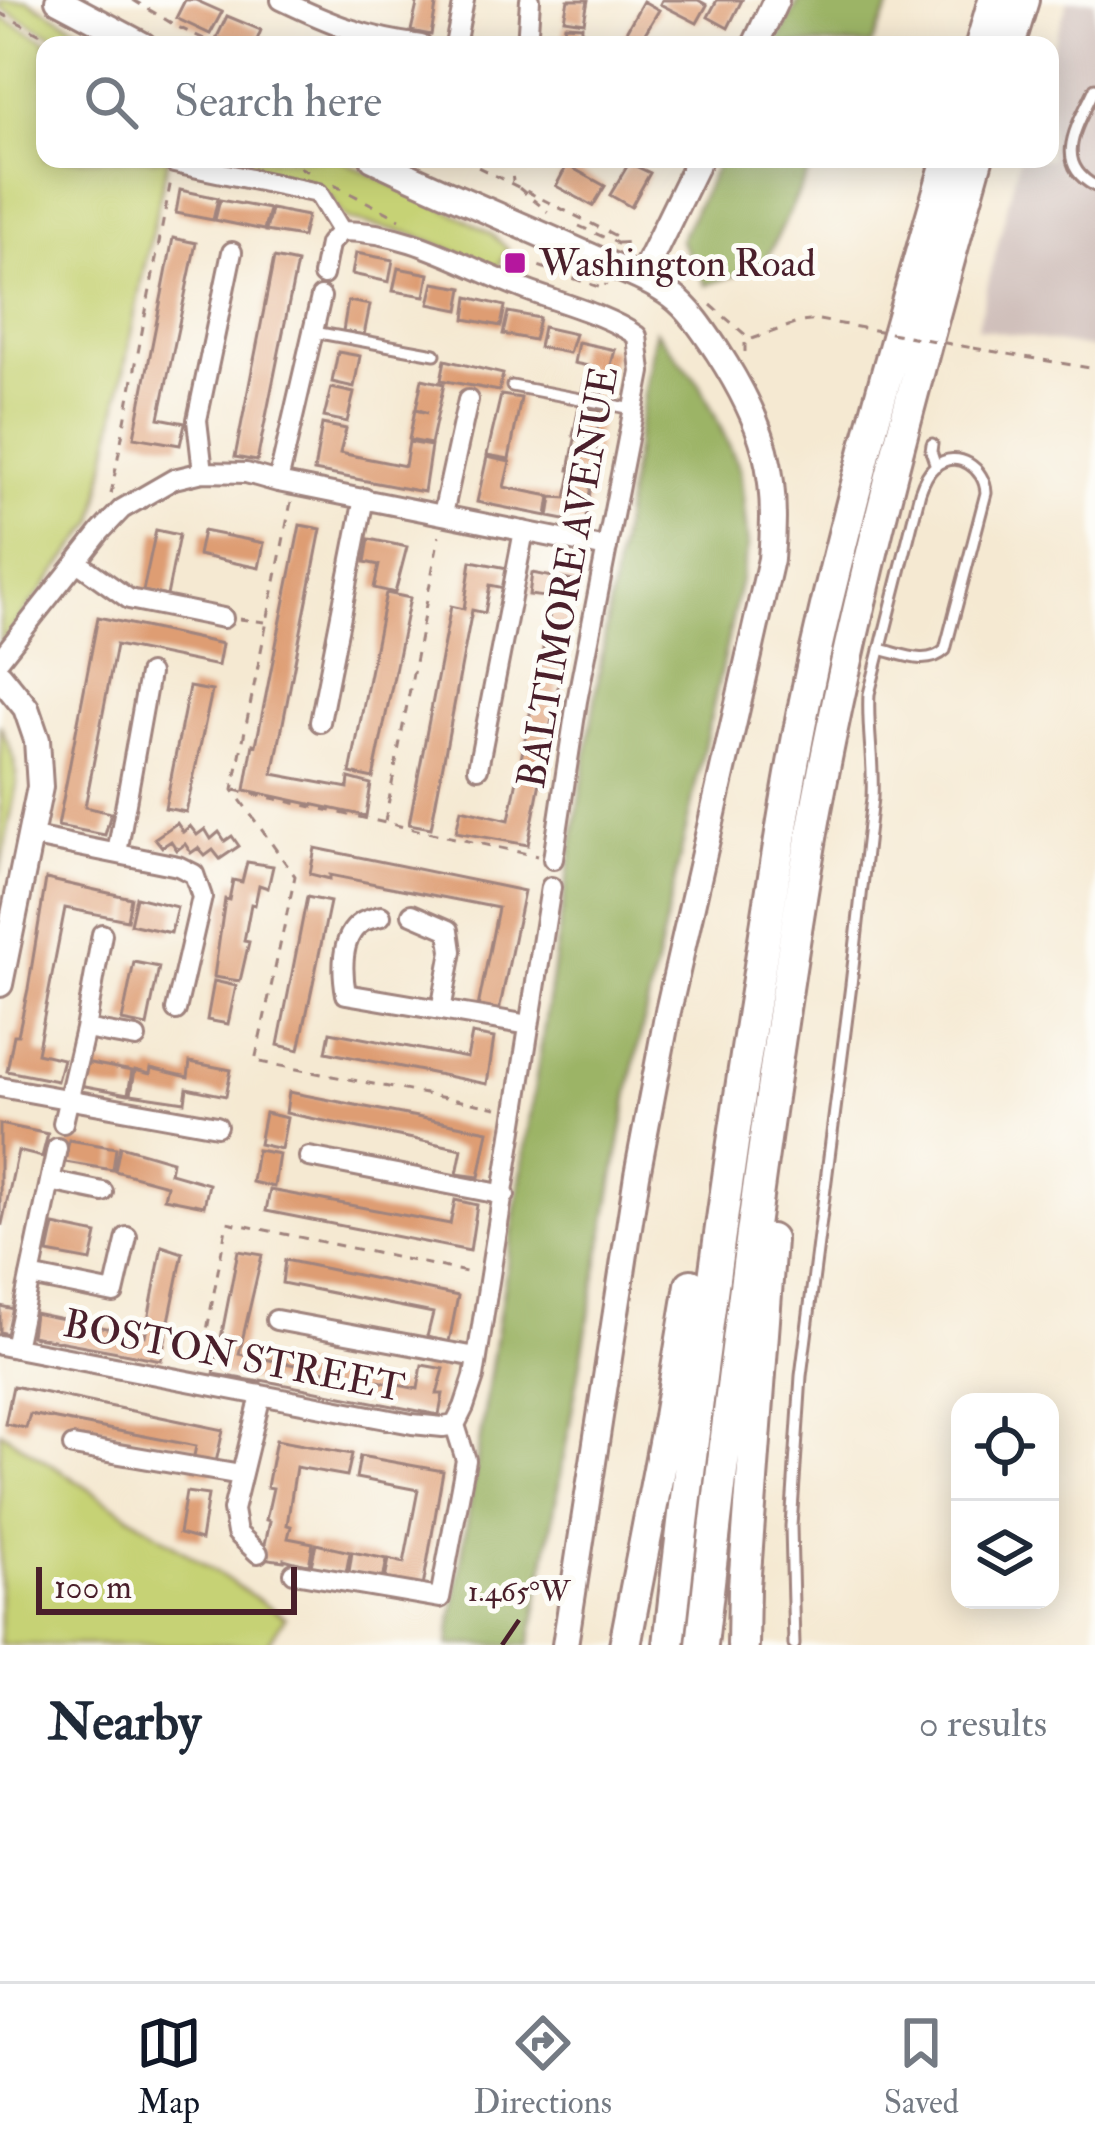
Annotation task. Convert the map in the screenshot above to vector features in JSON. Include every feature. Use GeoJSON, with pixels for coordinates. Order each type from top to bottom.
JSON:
{"type":"FeatureCollection","features":[{"type":"Feature","properties":{"kind":"highway"},"geometry":{"type":"LineString","coordinates":[[984,36],[994,0]]}},
{"type":"Feature","properties":{"kind":"highway"},"geometry":{"type":"LineString","coordinates":[[1013,36],[1023,0]]}},
{"type":"Feature","properties":{"kind":"highway"},"geometry":{"type":"LineString","coordinates":[[669,1645],[708,1311],[795,755],[820,632],[945,168]]}},
{"type":"Feature","properties":{"kind":"highway"},"geometry":{"type":"LineString","coordinates":[[702,1645],[754,1215],[801,894],[863,592],[974,168]]}},
{"type":"Feature","properties":{"kind":"highway"},"geometry":{"type":"LineString","coordinates":[[743,1645],[771,1220],[801,894]]}},
{"type":"Feature","properties":{"kind":"highway"},"geometry":{"type":"LineString","coordinates":[[625,1645],[718,1143],[753,1009]]}},
{"type":"Feature","properties":{"kind":"street"},"geometry":{"type":"LineString","coordinates":[[58,0],[125,36]]}},
{"type":"Feature","properties":{"kind":"street"},"geometry":{"type":"LineString","coordinates":[[281,0],[367,36]]}},
{"type":"Feature","properties":{"kind":"street"},"geometry":{"type":"LineString","coordinates":[[457,36],[464,0]]}},
{"type":"Feature","properties":{"kind":"street"},"geometry":{"type":"LineString","coordinates":[[528,36],[530,0]]}},
{"type":"Feature","properties":{"kind":"street"},"geometry":{"type":"LineString","coordinates":[[758,36],[776,0]]}},
{"type":"Feature","properties":{"kind":"street"},"geometry":{"type":"LineString","coordinates":[[197,168],[318,194],[341,231],[329,244],[323,275]]}},
{"type":"Feature","properties":{"kind":"street"},"geometry":{"type":"LineString","coordinates":[[392,168],[528,227],[614,254],[641,278],[676,298],[734,376],[759,426],[769,463],[775,514],[771,559],[668,1010],[637,1175],[566,1645]]}},
{"type":"Feature","properties":{"kind":"street"},"geometry":{"type":"LineString","coordinates":[[641,278],[695,168]]}},
{"type":"Feature","properties":{"kind":"street","name":"BALTIMORE AVENUE"},"geometry":{"type":"LineString","coordinates":[[341,231],[398,236],[619,323],[637,336],[641,372],[577,701],[553,859]]}},
{"type":"Feature","properties":{"kind":"street"},"geometry":{"type":"LineString","coordinates":[[203,472],[196,420],[232,252]]}},
{"type":"Feature","properties":{"kind":"street"},"geometry":{"type":"LineString","coordinates":[[286,483],[321,297]]}},
{"type":"Feature","properties":{"kind":"street"},"geometry":{"type":"LineString","coordinates":[[443,514],[468,400]]}},
{"type":"Feature","properties":{"kind":"street"},"geometry":{"type":"LineString","coordinates":[[0,659],[122,508],[174,479],[203,472],[246,473],[607,548]]}},
{"type":"Feature","properties":{"kind":"street"},"geometry":{"type":"LineString","coordinates":[[320,722],[364,499]]}},
{"type":"Feature","properties":{"kind":"street"},"geometry":{"type":"LineString","coordinates":[[478,768],[524,531]]}},
{"type":"Feature","properties":{"kind":"street"},"geometry":{"type":"LineString","coordinates":[[77,562],[129,599],[223,618]]}},
{"type":"Feature","properties":{"kind":"street"},"geometry":{"type":"LineString","coordinates":[[117,854],[149,674]]}},
{"type":"Feature","properties":{"kind":"street"},"geometry":{"type":"LineString","coordinates":[[0,676],[26,708],[37,740],[40,787],[0,984]]}},
{"type":"Feature","properties":{"kind":"street"},"geometry":{"type":"LineString","coordinates":[[29,836],[178,866],[194,874],[202,897],[176,1010]]}},
{"type":"Feature","properties":{"kind":"street"},"geometry":{"type":"LineString","coordinates":[[294,1573],[440,1598],[466,1460],[455,1424],[469,1392],[505,1195],[551,886]]}},
{"type":"Feature","properties":{"kind":"street"},"geometry":{"type":"LineString","coordinates":[[412,914],[449,930],[452,951],[441,1010]]}},
{"type":"Feature","properties":{"kind":"street"},"geometry":{"type":"LineString","coordinates":[[381,916],[358,924],[347,940],[342,974],[346,994],[529,1025]]}},
{"type":"Feature","properties":{"kind":"street"},"geometry":{"type":"LineString","coordinates":[[63,1124],[102,934]]}},
{"type":"Feature","properties":{"kind":"street"},"geometry":{"type":"LineString","coordinates":[[85,1029],[136,1038]]}},
{"type":"Feature","properties":{"kind":"street"},"geometry":{"type":"LineString","coordinates":[[0,1087],[217,1126]]}},
{"type":"Feature","properties":{"kind":"street"},"geometry":{"type":"LineString","coordinates":[[7,1347],[30,1276],[57,1148]]}},
{"type":"Feature","properties":{"kind":"street"},"geometry":{"type":"LineString","coordinates":[[309,1157],[505,1195]]}},
{"type":"Feature","properties":{"kind":"street"},"geometry":{"type":"LineString","coordinates":[[50,1181],[103,1192]]}},
{"type":"Feature","properties":{"kind":"street"},"geometry":{"type":"LineString","coordinates":[[30,1276],[114,1293],[127,1237]]}},
{"type":"Feature","properties":{"kind":"street"},"geometry":{"type":"LineString","coordinates":[[276,1320],[476,1357]]}},
{"type":"Feature","properties":{"kind":"street","name":"BOSTON STREET"},"geometry":{"type":"LineString","coordinates":[[7,1347],[412,1424],[455,1424]]}},
{"type":"Feature","properties":{"kind":"street"},"geometry":{"type":"LineString","coordinates":[[258,1553],[237,1533],[233,1510],[261,1395]]}},
{"type":"Feature","properties":{"kind":"street"},"geometry":{"type":"LineString","coordinates":[[73,1446],[242,1475]]}},
{"type":"Feature","properties":{"kind":"lane"},"geometry":{"type":"LineString","coordinates":[[1095,88],[1070,154],[1075,170],[1095,186]]}},
{"type":"Feature","properties":{"kind":"lane"},"geometry":{"type":"LineString","coordinates":[[314,332],[435,354]]}},
{"type":"Feature","properties":{"kind":"lane"},"geometry":{"type":"LineString","coordinates":[[512,386],[634,410]]}},
{"type":"Feature","properties":{"kind":"lane"},"geometry":{"type":"LineString","coordinates":[[932,444],[936,466]]}},
{"type":"Feature","properties":{"kind":"lane"},"geometry":{"type":"LineString","coordinates":[[794,1645],[791,1526],[801,1376],[869,821],[874,768],[869,694],[880,649],[920,492],[924,481],[944,462],[966,463],[986,482],[986,493],[945,650],[924,660],[880,649]]}},
{"type":"Feature","properties":{"kind":"path"},"geometry":{"type":"LineString","coordinates":[[134,0],[198,36]]}},
{"type":"Feature","properties":{"kind":"path"},"geometry":{"type":"LineString","coordinates":[[0,13],[45,36]]}},
{"type":"Feature","properties":{"kind":"path"},"geometry":{"type":"LineString","coordinates":[[105,526],[173,168]]}},
{"type":"Feature","properties":{"kind":"path"},"geometry":{"type":"LineString","coordinates":[[301,168],[401,220]]}},
{"type":"Feature","properties":{"kind":"path"},"geometry":{"type":"LineString","coordinates":[[481,168],[616,236],[604,289],[530,263],[522,276]]}},
{"type":"Feature","properties":{"kind":"path"},"geometry":{"type":"LineString","coordinates":[[512,168],[513,183],[550,214]]}},
{"type":"Feature","properties":{"kind":"path"},"geometry":{"type":"LineString","coordinates":[[750,339],[819,320],[1095,369]]}},
{"type":"Feature","properties":{"kind":"path"},"geometry":{"type":"LineString","coordinates":[[286,483],[267,622],[233,790],[295,876],[255,1061],[516,1112]]}},
{"type":"Feature","properties":{"kind":"path"},"geometry":{"type":"LineString","coordinates":[[384,823],[443,514]]}},
{"type":"Feature","properties":{"kind":"path"},"geometry":{"type":"LineString","coordinates":[[223,618],[267,622]]}},
{"type":"Feature","properties":{"kind":"path"},"geometry":{"type":"LineString","coordinates":[[233,790],[553,859]]}},
{"type":"Feature","properties":{"kind":"path"},"geometry":{"type":"LineString","coordinates":[[197,1383],[226,1222],[490,1277]]}},
{"type":"Feature","properties":{"kind":"shaded area"},"geometry":{"type":"Polygon","coordinates":[[[1068,0],[1095,0],[1095,349],[977,328],[1017,168],[1059,168],[1056,36],[1068,0]]]}},
{"type":"Feature","properties":{"kind":"green space"},"geometry":{"type":"Polygon","coordinates":[[[0,0],[27,0],[93,36],[54,36],[0,8],[0,0]]]}},
{"type":"Feature","properties":{"kind":"green space"},"geometry":{"type":"Polygon","coordinates":[[[799,0],[893,0],[875,36],[781,36],[799,0]]]}},
{"type":"Feature","properties":{"kind":"green space"},"geometry":{"type":"Polygon","coordinates":[[[0,17],[37,36],[36,168],[166,168],[95,522],[0,644],[0,17]]]}},
{"type":"Feature","properties":{"kind":"green space"},"geometry":{"type":"Polygon","coordinates":[[[357,168],[464,218],[508,249],[497,269],[413,234],[349,220],[330,196],[248,169],[357,168]]]}},
{"type":"Feature","properties":{"kind":"green space"},"geometry":{"type":"Polygon","coordinates":[[[716,168],[811,168],[763,266],[706,285],[680,240],[716,168]]]}},
{"type":"Feature","properties":{"kind":"green space"},"geometry":{"type":"Polygon","coordinates":[[[655,330],[700,384],[740,469],[748,547],[633,1070],[530,1645],[448,1645],[616,564],[655,330]]]}},
{"type":"Feature","properties":{"kind":"green space"},"geometry":{"type":"Polygon","coordinates":[[[0,724],[15,761],[17,783],[0,873],[0,724]]]}},
{"type":"Feature","properties":{"kind":"green space"},"geometry":{"type":"Polygon","coordinates":[[[0,1431],[285,1617],[267,1645],[0,1645],[0,1431]]]}},
{"type":"Feature","properties":{"kind":"building"},"geometry":{"type":"Polygon","coordinates":[[[185,0],[222,12],[210,34],[176,18],[185,0]]]}},
{"type":"Feature","properties":{"kind":"building"},"geometry":{"type":"Polygon","coordinates":[[[418,0],[437,0],[431,35],[411,31],[418,0]]]}},
{"type":"Feature","properties":{"kind":"building"},"geometry":{"type":"Polygon","coordinates":[[[568,0],[588,0],[584,22],[564,19],[568,0]]]}},
{"type":"Feature","properties":{"kind":"building"},"geometry":{"type":"Polygon","coordinates":[[[662,0],[698,0],[707,5],[697,23],[660,4],[662,0]]]}},
{"type":"Feature","properties":{"kind":"building"},"geometry":{"type":"Polygon","coordinates":[[[717,0],[742,0],[728,28],[708,17],[717,0]]]}},
{"type":"Feature","properties":{"kind":"building"},"geometry":{"type":"Polygon","coordinates":[[[643,1],[659,10],[643,36],[624,36],[643,1]]]}},
{"type":"Feature","properties":{"kind":"building"},"geometry":{"type":"Polygon","coordinates":[[[227,16],[261,30],[259,36],[217,36],[227,16]]]}},
{"type":"Feature","properties":{"kind":"building"},"geometry":{"type":"Polygon","coordinates":[[[565,25],[582,26],[581,36],[563,36],[565,25]]]}},
{"type":"Feature","properties":{"kind":"building"},"geometry":{"type":"Polygon","coordinates":[[[565,168],[572,168],[605,186],[593,206],[556,186],[565,168]]]}},
{"type":"Feature","properties":{"kind":"building"},"geometry":{"type":"Polygon","coordinates":[[[626,168],[650,173],[631,207],[610,195],[626,168]]]}},
{"type":"Feature","properties":{"kind":"building"},"geometry":{"type":"Polygon","coordinates":[[[180,190],[218,198],[213,220],[176,213],[180,190]]]}},
{"type":"Feature","properties":{"kind":"building"},"geometry":{"type":"Polygon","coordinates":[[[220,200],[269,209],[264,230],[215,220],[220,200]]]}},
{"type":"Feature","properties":{"kind":"building"},"geometry":{"type":"Polygon","coordinates":[[[271,209],[307,216],[302,237],[266,231],[271,209]]]}},
{"type":"Feature","properties":{"kind":"building"},"geometry":{"type":"Polygon","coordinates":[[[173,238],[196,243],[159,418],[185,423],[180,445],[134,437],[173,238]]]}},
{"type":"Feature","properties":{"kind":"building"},"geometry":{"type":"Polygon","coordinates":[[[356,253],[393,260],[389,282],[352,274],[356,253]]]}},
{"type":"Feature","properties":{"kind":"building"},"geometry":{"type":"Polygon","coordinates":[[[274,258],[297,263],[257,461],[235,457],[274,258]]]}},
{"type":"Feature","properties":{"kind":"building"},"geometry":{"type":"Polygon","coordinates":[[[398,268],[429,274],[425,296],[393,291],[398,268]]]}},
{"type":"Feature","properties":{"kind":"building"},"geometry":{"type":"Polygon","coordinates":[[[434,283],[463,288],[459,310],[429,304],[434,283]]]}},
{"type":"Feature","properties":{"kind":"building"},"geometry":{"type":"Polygon","coordinates":[[[468,297],[505,306],[501,326],[465,319],[468,297]]]}},
{"type":"Feature","properties":{"kind":"building"},"geometry":{"type":"Polygon","coordinates":[[[348,301],[370,305],[364,335],[343,331],[348,301]]]}},
{"type":"Feature","properties":{"kind":"building"},"geometry":{"type":"Polygon","coordinates":[[[508,312],[539,318],[534,340],[503,334],[508,312]]]}},
{"type":"Feature","properties":{"kind":"building"},"geometry":{"type":"Polygon","coordinates":[[[543,327],[575,334],[569,353],[539,347],[543,327]]]}},
{"type":"Feature","properties":{"kind":"building"},"geometry":{"type":"Polygon","coordinates":[[[578,342],[615,350],[603,395],[582,391],[588,366],[574,363],[578,342]]]}},
{"type":"Feature","properties":{"kind":"building"},"geometry":{"type":"Polygon","coordinates":[[[338,352],[360,356],[354,387],[332,382],[338,352]]]}},
{"type":"Feature","properties":{"kind":"building"},"geometry":{"type":"Polygon","coordinates":[[[445,360],[503,374],[499,391],[441,380],[445,360]]]}},
{"type":"Feature","properties":{"kind":"building"},"geometry":{"type":"Polygon","coordinates":[[[422,379],[444,384],[431,444],[409,440],[415,410],[428,413],[416,409],[422,379]]]}},
{"type":"Feature","properties":{"kind":"building"},"geometry":{"type":"Polygon","coordinates":[[[331,388],[354,393],[347,422],[324,417],[331,388]]]}},
{"type":"Feature","properties":{"kind":"building"},"geometry":{"type":"Polygon","coordinates":[[[501,395],[521,398],[509,459],[487,455],[501,395]]]}},
{"type":"Feature","properties":{"kind":"building"},"geometry":{"type":"Polygon","coordinates":[[[579,407],[601,411],[595,442],[573,436],[579,407]]]}},
{"type":"Feature","properties":{"kind":"building"},"geometry":{"type":"Polygon","coordinates":[[[322,424],[346,429],[340,453],[405,466],[409,442],[431,446],[424,492],[314,471],[322,424]]]}},
{"type":"Feature","properties":{"kind":"building"},"geometry":{"type":"Polygon","coordinates":[[[575,439],[598,445],[590,474],[569,470],[575,439]]]}},
{"type":"Feature","properties":{"kind":"building"},"geometry":{"type":"Polygon","coordinates":[[[487,457],[510,462],[504,487],[550,496],[547,516],[477,502],[487,457]]]}},
{"type":"Feature","properties":{"kind":"building"},"geometry":{"type":"Polygon","coordinates":[[[571,473],[592,478],[585,524],[549,517],[552,497],[566,498],[571,473]]]}},
{"type":"Feature","properties":{"kind":"building"},"geometry":{"type":"Polygon","coordinates":[[[300,525],[321,529],[273,774],[348,788],[349,778],[371,784],[366,816],[245,790],[300,525]]]}},
{"type":"Feature","properties":{"kind":"building"},"geometry":{"type":"Polygon","coordinates":[[[156,530],[179,535],[167,596],[143,591],[156,530]]]}},
{"type":"Feature","properties":{"kind":"building"},"geometry":{"type":"Polygon","coordinates":[[[203,531],[264,543],[259,568],[198,555],[203,531]]]}},
{"type":"Feature","properties":{"kind":"building"},"geometry":{"type":"Polygon","coordinates":[[[369,539],[407,547],[395,593],[374,588],[379,565],[365,562],[369,539]]]}},
{"type":"Feature","properties":{"kind":"building"},"geometry":{"type":"Polygon","coordinates":[[[471,561],[507,568],[504,588],[490,585],[485,613],[472,610],[431,828],[409,824],[451,606],[464,609],[471,561]]]}},
{"type":"Feature","properties":{"kind":"building"},"geometry":{"type":"Polygon","coordinates":[[[532,573],[578,582],[528,845],[456,832],[461,809],[509,820],[553,598],[529,595],[532,573]]]}},
{"type":"Feature","properties":{"kind":"building"},"geometry":{"type":"Polygon","coordinates":[[[386,593],[410,598],[373,778],[350,773],[386,593]]]}},
{"type":"Feature","properties":{"kind":"building"},"geometry":{"type":"Polygon","coordinates":[[[98,617],[222,644],[218,666],[116,645],[85,807],[111,813],[105,835],[58,826],[98,617]]]}},
{"type":"Feature","properties":{"kind":"building"},"geometry":{"type":"Polygon","coordinates":[[[189,687],[212,691],[186,812],[165,808],[189,687]]]}},
{"type":"Feature","properties":{"kind":"building"},"geometry":{"type":"Polygon","coordinates":[[[177,823],[183,832],[190,826],[197,835],[205,829],[211,839],[219,832],[225,841],[232,836],[239,846],[220,859],[213,850],[205,856],[198,848],[191,853],[185,844],[177,850],[171,841],[162,847],[155,838],[177,823]]]}},
{"type":"Feature","properties":{"kind":"building"},"geometry":{"type":"Polygon","coordinates":[[[315,848],[524,891],[498,1016],[477,1012],[498,908],[310,874],[315,848]]]}},
{"type":"Feature","properties":{"kind":"building"},"geometry":{"type":"Polygon","coordinates":[[[247,862],[273,866],[268,888],[259,885],[255,905],[251,904],[240,981],[214,977],[225,899],[229,900],[233,880],[242,882],[247,862]]]}},
{"type":"Feature","properties":{"kind":"building"},"geometry":{"type":"Polygon","coordinates":[[[46,879],[131,898],[127,920],[65,908],[37,1053],[63,1059],[57,1081],[7,1071],[28,989],[46,879]]]}},
{"type":"Feature","properties":{"kind":"building"},"geometry":{"type":"Polygon","coordinates":[[[136,897],[177,907],[171,933],[130,924],[136,897]]]}},
{"type":"Feature","properties":{"kind":"building"},"geometry":{"type":"Polygon","coordinates":[[[307,897],[330,902],[299,1050],[278,1045],[307,897]]]}},
{"type":"Feature","properties":{"kind":"building"},"geometry":{"type":"Polygon","coordinates":[[[134,962],[159,967],[147,1026],[122,1021],[134,962]]]}},
{"type":"Feature","properties":{"kind":"building"},"geometry":{"type":"Polygon","coordinates":[[[214,981],[236,986],[228,1024],[207,1020],[214,981]]]}},
{"type":"Feature","properties":{"kind":"building"},"geometry":{"type":"Polygon","coordinates":[[[330,1032],[467,1058],[472,1034],[494,1038],[487,1084],[326,1052],[330,1032]]]}},
{"type":"Feature","properties":{"kind":"building"},"geometry":{"type":"Polygon","coordinates":[[[85,1062],[132,1071],[128,1094],[80,1085],[85,1062]]]}},
{"type":"Feature","properties":{"kind":"building"},"geometry":{"type":"Polygon","coordinates":[[[190,1062],[231,1070],[226,1096],[187,1088],[185,1102],[131,1094],[135,1070],[150,1074],[151,1068],[188,1077],[190,1062]]]}},
{"type":"Feature","properties":{"kind":"building"},"geometry":{"type":"Polygon","coordinates":[[[289,1092],[488,1131],[479,1177],[457,1174],[462,1149],[286,1113],[289,1092]]]}},
{"type":"Feature","properties":{"kind":"building"},"geometry":{"type":"Polygon","coordinates":[[[265,1113],[287,1118],[281,1149],[259,1144],[265,1113]]]}},
{"type":"Feature","properties":{"kind":"building"},"geometry":{"type":"Polygon","coordinates":[[[0,1124],[48,1134],[42,1157],[18,1151],[2,1224],[0,1223],[0,1124]]]}},
{"type":"Feature","properties":{"kind":"building"},"geometry":{"type":"Polygon","coordinates":[[[69,1140],[116,1148],[113,1170],[65,1162],[69,1140]]]}},
{"type":"Feature","properties":{"kind":"building"},"geometry":{"type":"Polygon","coordinates":[[[120,1146],[172,1161],[170,1173],[209,1184],[204,1206],[164,1198],[167,1185],[115,1171],[120,1146]]]}},
{"type":"Feature","properties":{"kind":"building"},"geometry":{"type":"Polygon","coordinates":[[[257,1150],[279,1154],[274,1187],[252,1182],[257,1150]]]}},
{"type":"Feature","properties":{"kind":"building"},"geometry":{"type":"Polygon","coordinates":[[[270,1190],[450,1224],[455,1200],[477,1205],[470,1251],[266,1211],[270,1190]]]}},
{"type":"Feature","properties":{"kind":"building"},"geometry":{"type":"Polygon","coordinates":[[[54,1225],[97,1234],[91,1261],[48,1253],[54,1225]]]}},
{"type":"Feature","properties":{"kind":"building"},"geometry":{"type":"Polygon","coordinates":[[[162,1246],[183,1253],[161,1360],[31,1336],[34,1313],[145,1336],[162,1246]]]}},
{"type":"Feature","properties":{"kind":"building"},"geometry":{"type":"Polygon","coordinates":[[[238,1251],[262,1255],[239,1354],[418,1389],[422,1365],[444,1369],[437,1394],[443,1394],[439,1415],[214,1374],[238,1251]]]}},
{"type":"Feature","properties":{"kind":"building"},"geometry":{"type":"Polygon","coordinates":[[[285,1260],[458,1296],[449,1342],[427,1337],[433,1313],[282,1283],[285,1260]]]}},
{"type":"Feature","properties":{"kind":"building"},"geometry":{"type":"Polygon","coordinates":[[[0,1306],[14,1309],[8,1334],[0,1332],[0,1306]]]}},
{"type":"Feature","properties":{"kind":"building"},"geometry":{"type":"Polygon","coordinates":[[[13,1386],[223,1430],[213,1476],[191,1471],[196,1446],[30,1414],[26,1428],[5,1424],[13,1386]]]}},
{"type":"Feature","properties":{"kind":"building"},"geometry":{"type":"Polygon","coordinates":[[[276,1440],[352,1454],[347,1476],[296,1467],[288,1538],[313,1543],[309,1566],[262,1558],[276,1440]]]}},
{"type":"Feature","properties":{"kind":"building"},"geometry":{"type":"Polygon","coordinates":[[[360,1456],[443,1471],[423,1587],[385,1580],[389,1559],[404,1563],[418,1490],[356,1478],[360,1456]]]}},
{"type":"Feature","properties":{"kind":"building"},"geometry":{"type":"Polygon","coordinates":[[[186,1492],[208,1495],[201,1540],[179,1534],[186,1492]]]}},
{"type":"Feature","properties":{"kind":"building"},"geometry":{"type":"Polygon","coordinates":[[[316,1544],[350,1552],[346,1573],[311,1566],[316,1544]]]}},
{"type":"Feature","properties":{"kind":"building"},"geometry":{"type":"Polygon","coordinates":[[[352,1552],[387,1559],[383,1580],[349,1572],[352,1552]]]}},
{"type":"Feature","properties":{"kind":"place","name":"Washington Road"},"geometry":{"type":"Point","coordinates":[515,263]}}]}
